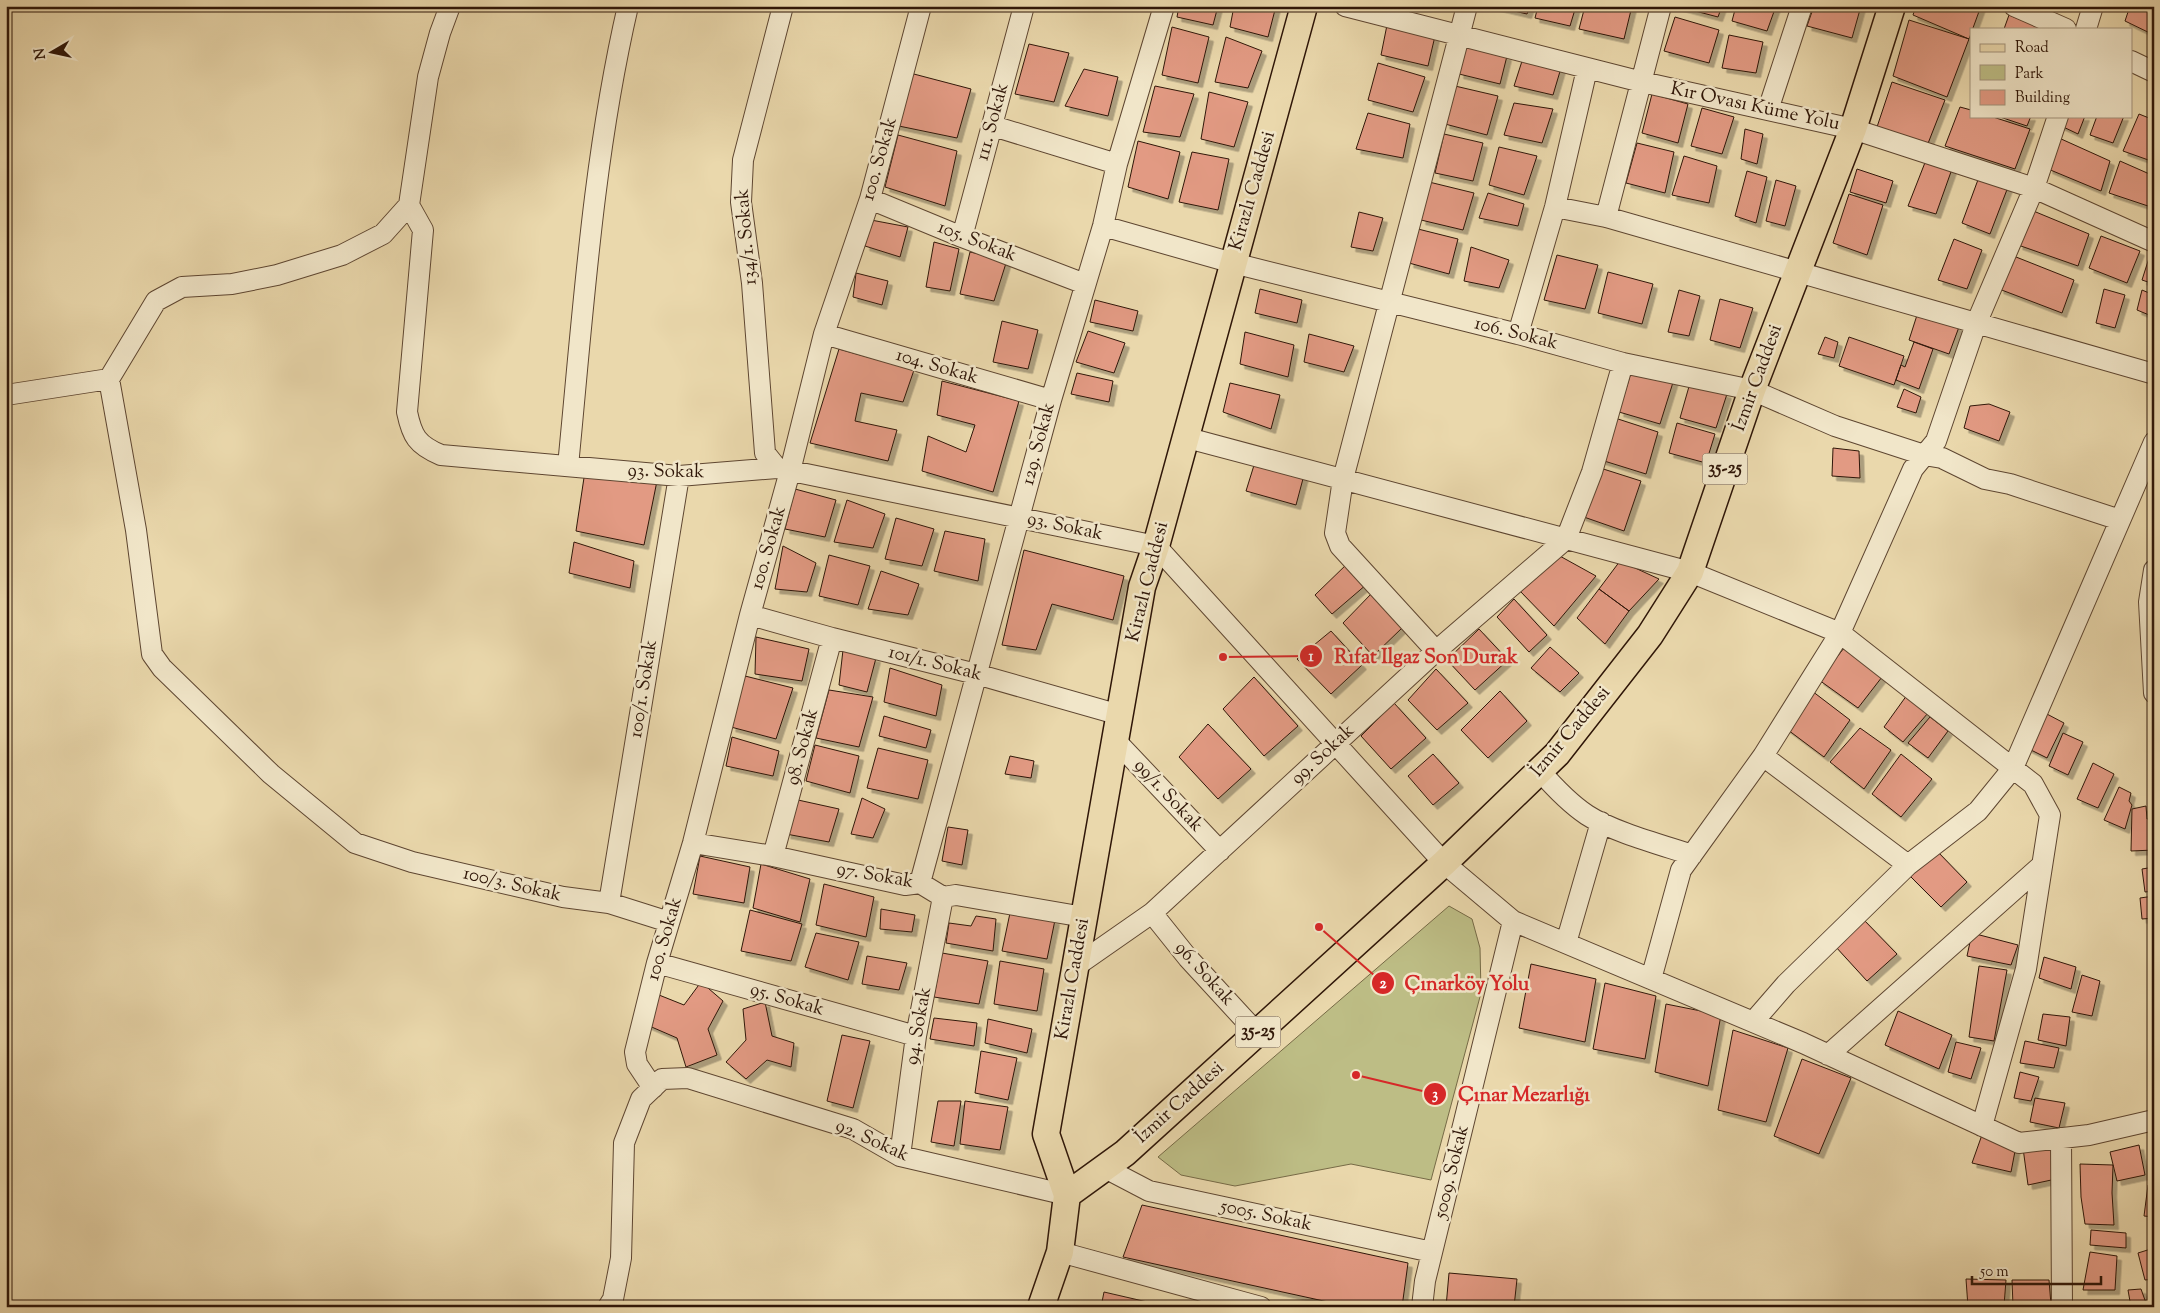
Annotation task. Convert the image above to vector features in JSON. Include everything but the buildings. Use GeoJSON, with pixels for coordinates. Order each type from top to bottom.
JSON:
{"type":"FeatureCollection","features":[{"type":"Feature","properties":{"kind":"main road","name":"Kirazlı Caddesi"},"geometry":{"type":"LineString","coordinates":[[1068,1195],[1046,1134],[1142,587],[1156,546],[1184,437],[1304,6]]}},
{"type":"Feature","properties":{"kind":"main road","name":"İzmir Caddesi"},"geometry":{"type":"LineString","coordinates":[[1068,1195],[1125,1154],[1444,863],[1540,771],[1557,754],[1650,635],[1690,572],[1752,390],[1853,129],[1892,6]]}},
{"type":"Feature","properties":{"kind":"main road"},"geometry":{"type":"LineString","coordinates":[[1041,1307],[1060,1252],[1068,1195]]}},
{"type":"Feature","properties":{"kind":"street"},"geometry":{"type":"LineString","coordinates":[[6,395],[109,379],[156,301],[182,287],[232,284],[277,275],[342,255],[382,234],[409,205],[428,77],[440,33],[450,6]]}},
{"type":"Feature","properties":{"kind":"street"},"geometry":{"type":"LineString","coordinates":[[568,466],[593,211],[616,60],[628,6]]}},
{"type":"Feature","properties":{"kind":"street","name":"134/1. Sokak"},"geometry":{"type":"LineString","coordinates":[[783,6],[743,160],[741,202],[752,283],[765,453],[784,469]]}},
{"type":"Feature","properties":{"kind":"street","name":"100. Sokak"},"geometry":{"type":"LineString","coordinates":[[653,1088],[637,1064],[635,1052],[657,963],[693,843],[784,469],[824,334],[870,199],[921,6]]}},
{"type":"Feature","properties":{"kind":"street","name":"111. Sokak"},"geometry":{"type":"LineString","coordinates":[[962,237],[1024,6]]}},
{"type":"Feature","properties":{"kind":"street","name":"129. Sokak"},"geometry":{"type":"LineString","coordinates":[[920,883],[1018,518],[1102,226],[1117,164],[1164,6]]}},
{"type":"Feature","properties":{"kind":"street","name":"Kır Ovası Küme Yolu"},"geometry":{"type":"LineString","coordinates":[[1345,6],[1587,69],[1853,129],[2034,188],[2154,242]]}},
{"type":"Feature","properties":{"kind":"street"},"geometry":{"type":"LineString","coordinates":[[1436,651],[1340,546],[1335,533],[1343,479],[1467,6]]}},
{"type":"Feature","properties":{"kind":"street"},"geometry":{"type":"LineString","coordinates":[[1606,217],[1661,6]]}},
{"type":"Feature","properties":{"kind":"street"},"geometry":{"type":"LineString","coordinates":[[1768,110],[1802,6]]}},
{"type":"Feature","properties":{"kind":"street"},"geometry":{"type":"LineString","coordinates":[[2014,6],[2064,28]]}},
{"type":"Feature","properties":{"kind":"street"},"geometry":{"type":"LineString","coordinates":[[2086,28],[2093,6]]}},
{"type":"Feature","properties":{"kind":"street"},"geometry":{"type":"LineString","coordinates":[[2132,61],[2154,72]]}},
{"type":"Feature","properties":{"kind":"street"},"geometry":{"type":"LineString","coordinates":[[1518,334],[1554,207],[1587,69]]}},
{"type":"Feature","properties":{"kind":"street"},"geometry":{"type":"LineString","coordinates":[[1651,979],[1681,870],[1763,756],[1840,633],[1913,469],[1936,440],[1976,324],[2034,188],[2057,118]]}},
{"type":"Feature","properties":{"kind":"street"},"geometry":{"type":"LineString","coordinates":[[993,126],[1117,164]]}},
{"type":"Feature","properties":{"kind":"street","name":"105. Sokak"},"geometry":{"type":"LineString","coordinates":[[870,199],[962,237],[1085,284]]}},
{"type":"Feature","properties":{"kind":"street","name":"93. Sokak"},"geometry":{"type":"LineString","coordinates":[[409,205],[424,230],[407,412],[411,432],[425,448],[441,455],[679,476],[784,469],[1156,546]]}},
{"type":"Feature","properties":{"kind":"street"},"geometry":{"type":"LineString","coordinates":[[1554,207],[1606,217],[2154,374]]}},
{"type":"Feature","properties":{"kind":"street","name":"106. Sokak"},"geometry":{"type":"LineString","coordinates":[[1102,226],[1233,263],[1518,334],[1623,363],[1752,390],[1835,426],[1924,455],[1942,458],[1985,479],[2010,484],[2120,520]]}},
{"type":"Feature","properties":{"kind":"street","name":"104. Sokak"},"geometry":{"type":"LineString","coordinates":[[824,334],[1051,400]]}},
{"type":"Feature","properties":{"kind":"street"},"geometry":{"type":"LineString","coordinates":[[1566,539],[1592,472],[1623,363]]}},
{"type":"Feature","properties":{"kind":"street","name":"100/3. Sokak"},"geometry":{"type":"LineString","coordinates":[[109,379],[136,530],[152,654],[162,668],[271,774],[355,843],[422,864],[563,897],[609,903],[669,922]]}},
{"type":"Feature","properties":{"kind":"street"},"geometry":{"type":"LineString","coordinates":[[1184,437],[1690,572],[1840,633],[2033,784],[2050,815],[2026,969],[1982,1126]]}},
{"type":"Feature","properties":{"kind":"street"},"geometry":{"type":"LineString","coordinates":[[1753,1022],[1786,984],[1908,865],[1978,811],[2013,768],[2154,442]]}},
{"type":"Feature","properties":{"kind":"street","name":"100/1. Sokak"},"geometry":{"type":"LineString","coordinates":[[609,903],[679,476]]}},
{"type":"Feature","properties":{"kind":"street","name":"99. Sokak"},"geometry":{"type":"LineString","coordinates":[[1076,966],[1152,913],[1436,651],[1566,539]]}},
{"type":"Feature","properties":{"kind":"street"},"geometry":{"type":"LineString","coordinates":[[1156,546],[1444,863],[1513,921],[1753,1022],[2019,1143],[2089,1135],[2154,1120]]}},
{"type":"Feature","properties":{"kind":"street"},"geometry":{"type":"LineString","coordinates":[[2154,570],[2149,602],[2154,693]]}},
{"type":"Feature","properties":{"kind":"street","name":"101/1. Sokak"},"geometry":{"type":"LineString","coordinates":[[750,615],[832,638],[976,674],[1120,715]]}},
{"type":"Feature","properties":{"kind":"street","name":"98. Sokak"},"geometry":{"type":"LineString","coordinates":[[773,856],[832,638]]}},
{"type":"Feature","properties":{"kind":"street","name":"99/1. Sokak"},"geometry":{"type":"LineString","coordinates":[[1115,740],[1220,851]]}},
{"type":"Feature","properties":{"kind":"street"},"geometry":{"type":"LineString","coordinates":[[1763,756],[1908,865]]}},
{"type":"Feature","properties":{"kind":"street"},"geometry":{"type":"LineString","coordinates":[[1540,771],[1556,790],[1588,816],[1692,855]]}},
{"type":"Feature","properties":{"kind":"street"},"geometry":{"type":"LineString","coordinates":[[1566,943],[1601,822]]}},
{"type":"Feature","properties":{"kind":"street","name":"97. Sokak"},"geometry":{"type":"LineString","coordinates":[[693,843],[773,856],[905,885],[920,883],[943,898]]}},
{"type":"Feature","properties":{"kind":"street"},"geometry":{"type":"LineString","coordinates":[[1828,1055],[2042,865]]}},
{"type":"Feature","properties":{"kind":"street"},"geometry":{"type":"LineString","coordinates":[[943,898],[956,895],[1084,917]]}},
{"type":"Feature","properties":{"kind":"street","name":"94. Sokak"},"geometry":{"type":"LineString","coordinates":[[900,1156],[916,1036],[943,898]]}},
{"type":"Feature","properties":{"kind":"street","name":"96. Sokak"},"geometry":{"type":"LineString","coordinates":[[1152,913],[1188,958],[1257,1033]]}},
{"type":"Feature","properties":{"kind":"street","name":"5009. Sokak"},"geometry":{"type":"LineString","coordinates":[[1422,1307],[1425,1280],[1513,921]]}},
{"type":"Feature","properties":{"kind":"street","name":"95. Sokak"},"geometry":{"type":"LineString","coordinates":[[657,963],[916,1036]]}},
{"type":"Feature","properties":{"kind":"street","name":"92. Sokak"},"geometry":{"type":"LineString","coordinates":[[653,1088],[662,1079],[688,1078],[853,1129],[900,1156],[1068,1195]]}},
{"type":"Feature","properties":{"kind":"street"},"geometry":{"type":"LineString","coordinates":[[608,1307],[613,1299],[621,1258],[624,1143],[641,1099],[653,1088]]}},
{"type":"Feature","properties":{"kind":"street"},"geometry":{"type":"LineString","coordinates":[[2060,1138],[2062,1307]]}},
{"type":"Feature","properties":{"kind":"street","name":"5005. Sokak"},"geometry":{"type":"LineString","coordinates":[[1106,1168],[1149,1190],[1432,1252]]}},
{"type":"Feature","properties":{"kind":"street"},"geometry":{"type":"LineString","coordinates":[[1060,1252],[1261,1307]]}},
{"type":"Feature","properties":{"kind":"green space"},"geometry":{"type":"Polygon","coordinates":[[[1449,906],[1472,919],[1480,948],[1481,993],[1431,1180],[1351,1164],[1235,1186],[1181,1175],[1158,1157],[1449,906]]]}},
{"type":"Feature","properties":{"kind":"place","name":"Rıfat Ilgaz Son Durak"},"geometry":{"type":"Point","coordinates":[1223,657]}},
{"type":"Feature","properties":{"kind":"place","name":"Çınarköy Yolu"},"geometry":{"type":"Point","coordinates":[1319,927]}},
{"type":"Feature","properties":{"kind":"place","name":"Çınar Mezarlığı"},"geometry":{"type":"Point","coordinates":[1356,1075]}}]}
